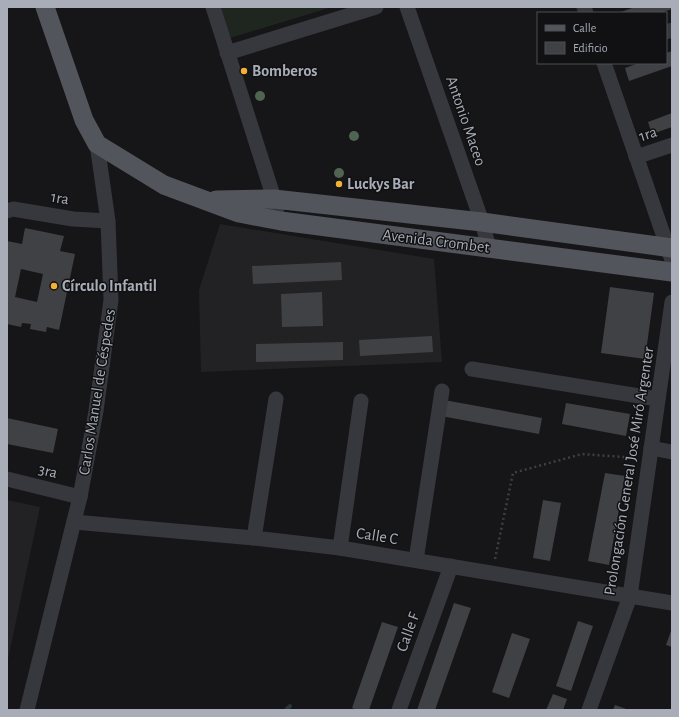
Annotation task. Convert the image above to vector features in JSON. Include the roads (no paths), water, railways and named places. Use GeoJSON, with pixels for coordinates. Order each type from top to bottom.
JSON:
{"type":"FeatureCollection","features":[{"type":"Feature","properties":{"kind":"main road","name":"Carlos Manuel de Céspedes"},"geometry":{"type":"LineString","coordinates":[[45,7],[84,120],[98,144]]}},
{"type":"Feature","properties":{"kind":"main road","name":"Avenida Crombet"},"geometry":{"type":"LineString","coordinates":[[98,144],[164,185],[239,213],[281,221],[672,272]]}},
{"type":"Feature","properties":{"kind":"main road","name":"Avenida Crombet"},"geometry":{"type":"LineString","coordinates":[[202,200],[274,200],[482,222],[670,252]]}},
{"type":"Feature","properties":{"kind":"street"},"geometry":{"type":"LineString","coordinates":[[213,7],[281,221]]}},
{"type":"Feature","properties":{"kind":"street"},"geometry":{"type":"LineString","coordinates":[[227,53],[376,7]]}},
{"type":"Feature","properties":{"kind":"street","name":"Antonio Maceo"},"geometry":{"type":"LineString","coordinates":[[407,7],[482,222],[489,248]]}},
{"type":"Feature","properties":{"kind":"street"},"geometry":{"type":"LineString","coordinates":[[604,64],[670,252]]}},
{"type":"Feature","properties":{"kind":"street","name":"Carlos Manuel de Céspedes"},"geometry":{"type":"LineString","coordinates":[[27,710],[80,497],[96,411],[111,300],[108,221],[98,144]]}},
{"type":"Feature","properties":{"kind":"street","name":"1ra"},"geometry":{"type":"LineString","coordinates":[[636,156],[672,145]]}},
{"type":"Feature","properties":{"kind":"street","name":"1ra"},"geometry":{"type":"LineString","coordinates":[[7,210],[13,209],[73,219],[108,221]]}},
{"type":"Feature","properties":{"kind":"street","name":"Prolongación General José Miró Argenter"},"geometry":{"type":"LineString","coordinates":[[590,710],[630,596],[672,302]]}},
{"type":"Feature","properties":{"kind":"street"},"geometry":{"type":"LineString","coordinates":[[472,369],[658,400]]}},
{"type":"Feature","properties":{"kind":"street"},"geometry":{"type":"LineString","coordinates":[[416,560],[442,391]]}},
{"type":"Feature","properties":{"kind":"street"},"geometry":{"type":"LineString","coordinates":[[254,538],[276,400]]}},
{"type":"Feature","properties":{"kind":"street"},"geometry":{"type":"LineString","coordinates":[[340,548],[361,401]]}},
{"type":"Feature","properties":{"kind":"street"},"geometry":{"type":"LineString","coordinates":[[650,454],[672,452]]}},
{"type":"Feature","properties":{"kind":"street","name":"3ra"},"geometry":{"type":"LineString","coordinates":[[7,479],[80,497]]}},
{"type":"Feature","properties":{"kind":"street","name":"Calle C"},"geometry":{"type":"LineString","coordinates":[[74,522],[254,538],[340,548],[672,603]]}},
{"type":"Feature","properties":{"kind":"street","name":"Calle F"},"geometry":{"type":"LineString","coordinates":[[399,710],[451,566]]}},
{"type":"Feature","properties":{"kind":"waterway"},"geometry":{"type":"LineString","coordinates":[[286,710],[290,706]]}},
{"type":"Feature","properties":{"kind":"place","name":"Bomberos"},"geometry":{"type":"Point","coordinates":[244,71]}},
{"type":"Feature","properties":{"kind":"place","name":"Luckys Bar"},"geometry":{"type":"Point","coordinates":[339,184]}},
{"type":"Feature","properties":{"kind":"place","name":"Círculo Infantil"},"geometry":{"type":"Point","coordinates":[54,286]}}]}
